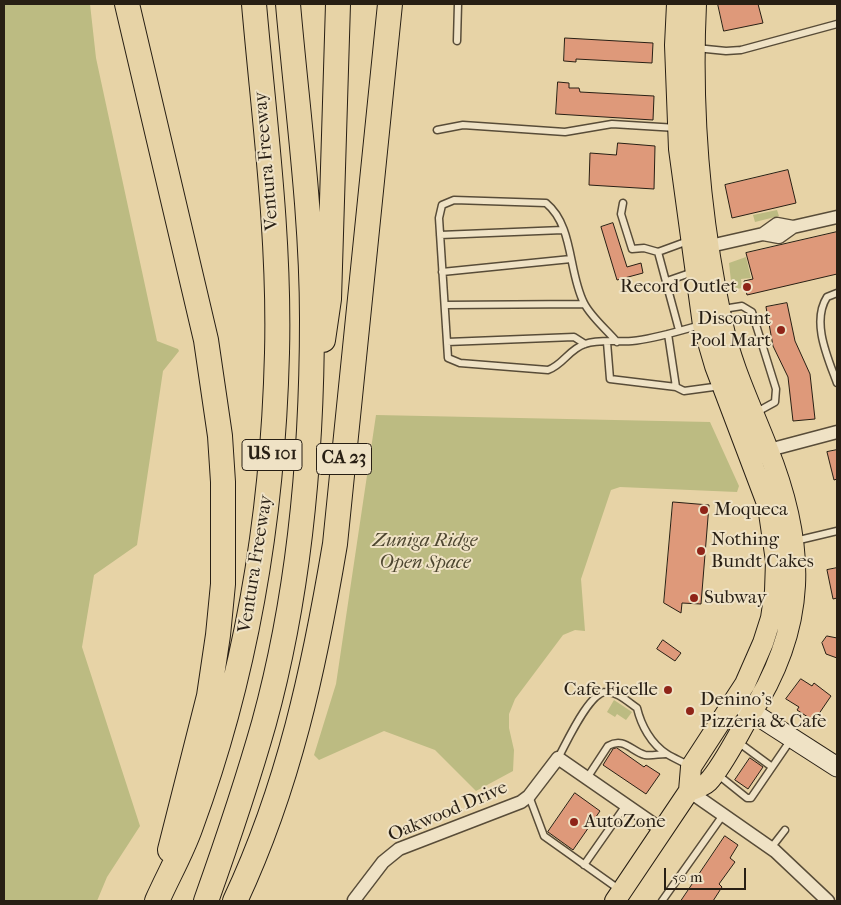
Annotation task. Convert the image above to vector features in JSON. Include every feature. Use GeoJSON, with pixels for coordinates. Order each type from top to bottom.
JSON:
{"type":"FeatureCollection","features":[{"type":"Feature","properties":{"kind":"highway"},"geometry":{"type":"LineString","coordinates":[[127,4],[206,340],[220,436],[223,482],[223,584],[209,696],[177,817],[159,896]]}},
{"type":"Feature","properties":{"kind":"highway","name":"Ventura Freeway"},"geometry":{"type":"LineString","coordinates":[[159,896],[191,828],[216,754],[240,660],[260,559],[273,446],[277,351],[276,277],[254,4]]}},
{"type":"Feature","properties":{"kind":"highway","name":"Ventura Freeway"},"geometry":{"type":"LineString","coordinates":[[206,901],[240,803],[264,722],[280,657],[299,538],[310,413],[312,316],[288,4]]}},
{"type":"Feature","properties":{"kind":"highway"},"geometry":{"type":"LineString","coordinates":[[310,413],[329,299],[338,4]]}},
{"type":"Feature","properties":{"kind":"highway","name":"CA 23"},"geometry":{"type":"LineString","coordinates":[[235,901],[277,799],[304,706],[324,607],[336,535],[390,4]]}},
{"type":"Feature","properties":{"kind":"main road"},"geometry":{"type":"LineString","coordinates":[[677,4],[685,46],[687,128],[703,242],[704,270],[732,384],[762,488],[797,572],[794,608],[777,666],[753,712],[707,783],[689,791]]}},
{"type":"Feature","properties":{"kind":"main road"},"geometry":{"type":"LineString","coordinates":[[685,46],[696,4]]}},
{"type":"Feature","properties":{"kind":"main road"},"geometry":{"type":"LineString","coordinates":[[618,896],[689,791],[691,767],[735,702],[762,643],[771,618],[784,542],[787,501],[754,414],[732,384]]}},
{"type":"Feature","properties":{"kind":"street"},"geometry":{"type":"LineString","coordinates":[[703,242],[763,234],[777,224],[793,227],[837,217]]}},
{"type":"Feature","properties":{"kind":"street"},"geometry":{"type":"LineString","coordinates":[[768,450],[837,432]]}},
{"type":"Feature","properties":{"kind":"street"},"geometry":{"type":"LineString","coordinates":[[735,702],[837,767]]}},
{"type":"Feature","properties":{"kind":"street"},"geometry":{"type":"LineString","coordinates":[[558,758],[662,830]]}},
{"type":"Feature","properties":{"kind":"street","name":"Oakwood Drive"},"geometry":{"type":"LineString","coordinates":[[354,900],[383,862],[399,849],[508,808],[529,796],[558,758]]}},
{"type":"Feature","properties":{"kind":"street"},"geometry":{"type":"LineString","coordinates":[[689,791],[771,848],[797,869],[828,901]]}},
{"type":"Feature","properties":{"kind":"lane"},"geometry":{"type":"LineString","coordinates":[[457,41],[458,4]]}},
{"type":"Feature","properties":{"kind":"lane"},"geometry":{"type":"LineString","coordinates":[[685,46],[726,51],[741,50],[837,24]]}},
{"type":"Feature","properties":{"kind":"lane"},"geometry":{"type":"LineString","coordinates":[[437,130],[463,125],[566,132],[612,124],[687,128]]}},
{"type":"Feature","properties":{"kind":"lane"},"geometry":{"type":"LineString","coordinates":[[617,342],[584,304],[556,211],[546,203],[454,200],[442,205],[439,218],[448,358],[460,363],[548,370],[558,367],[571,352],[585,344],[634,341],[668,334],[715,318],[742,306],[752,312],[776,389],[775,402],[754,414]]}},
{"type":"Feature","properties":{"kind":"lane"},"geometry":{"type":"LineString","coordinates":[[623,203],[622,214],[632,249],[644,248],[658,252],[703,242]]}},
{"type":"Feature","properties":{"kind":"lane"},"geometry":{"type":"LineString","coordinates":[[440,235],[563,230]]}},
{"type":"Feature","properties":{"kind":"lane"},"geometry":{"type":"LineString","coordinates":[[658,252],[679,330]]}},
{"type":"Feature","properties":{"kind":"lane"},"geometry":{"type":"LineString","coordinates":[[442,272],[571,259]]}},
{"type":"Feature","properties":{"kind":"lane"},"geometry":{"type":"LineString","coordinates":[[667,282],[704,270]]}},
{"type":"Feature","properties":{"kind":"lane"},"geometry":{"type":"LineString","coordinates":[[837,294],[827,296],[819,313],[820,328],[837,383]]}},
{"type":"Feature","properties":{"kind":"lane"},"geometry":{"type":"LineString","coordinates":[[445,305],[584,304]]}},
{"type":"Feature","properties":{"kind":"lane"},"geometry":{"type":"LineString","coordinates":[[668,334],[676,387]]}},
{"type":"Feature","properties":{"kind":"lane"},"geometry":{"type":"LineString","coordinates":[[447,342],[574,337],[585,344]]}},
{"type":"Feature","properties":{"kind":"lane"},"geometry":{"type":"LineString","coordinates":[[607,342],[610,379],[676,387],[684,391],[732,384]]}},
{"type":"Feature","properties":{"kind":"lane"},"geometry":{"type":"LineString","coordinates":[[784,542],[837,531]]}},
{"type":"Feature","properties":{"kind":"lane"},"geometry":{"type":"LineString","coordinates":[[558,758],[577,722],[594,698],[601,692],[608,691],[637,708],[646,732],[666,754],[691,767]]}},
{"type":"Feature","properties":{"kind":"lane"},"geometry":{"type":"LineString","coordinates":[[714,772],[750,799],[792,738]]}},
{"type":"Feature","properties":{"kind":"lane"},"geometry":{"type":"LineString","coordinates":[[735,740],[772,767]]}},
{"type":"Feature","properties":{"kind":"lane"},"geometry":{"type":"LineString","coordinates":[[587,778],[608,746],[614,743],[623,742],[643,754],[666,754]]}},
{"type":"Feature","properties":{"kind":"lane"},"geometry":{"type":"LineString","coordinates":[[529,796],[544,836],[584,865],[618,896]]}},
{"type":"Feature","properties":{"kind":"lane"},"geometry":{"type":"LineString","coordinates":[[584,865],[626,806]]}},
{"type":"Feature","properties":{"kind":"lane"},"geometry":{"type":"LineString","coordinates":[[662,901],[723,815]]}},
{"type":"Feature","properties":{"kind":"lane"},"geometry":{"type":"LineString","coordinates":[[771,848],[785,830]]}},
{"type":"Feature","properties":{"kind":"green space"},"geometry":{"type":"Polygon","coordinates":[[[4,4],[90,4],[96,58],[157,341],[179,351],[163,371],[137,545],[94,575],[82,647],[140,826],[107,877],[97,901],[4,901],[4,4]]]}},
{"type":"Feature","properties":{"kind":"green space"},"geometry":{"type":"Polygon","coordinates":[[[777,210],[779,216],[755,222],[753,215],[777,210]]]}},
{"type":"Feature","properties":{"kind":"green space"},"geometry":{"type":"Polygon","coordinates":[[[746,257],[751,278],[741,279],[742,288],[732,290],[729,263],[746,257]]]}},
{"type":"Feature","properties":{"kind":"green space","name":"Zuniga Ridge Open Space"},"geometry":{"type":"Polygon","coordinates":[[[376,415],[710,422],[739,486],[737,492],[620,487],[611,490],[581,579],[585,631],[575,630],[563,635],[515,699],[509,714],[509,728],[514,750],[513,771],[476,791],[435,750],[384,731],[319,760],[314,755],[336,684],[376,415]]]}},
{"type":"Feature","properties":{"kind":"green space"},"geometry":{"type":"Polygon","coordinates":[[[614,700],[632,712],[626,720],[617,714],[615,717],[607,712],[614,700]]]}},
{"type":"Feature","properties":{"kind":"building"},"geometry":{"type":"Polygon","coordinates":[[[718,4],[758,4],[763,23],[724,31],[718,4]]]}},
{"type":"Feature","properties":{"kind":"building"},"geometry":{"type":"Polygon","coordinates":[[[565,38],[653,43],[652,63],[576,59],[576,62],[564,61],[565,38]]]}},
{"type":"Feature","properties":{"kind":"building"},"geometry":{"type":"Polygon","coordinates":[[[558,82],[569,83],[569,88],[579,88],[580,92],[654,96],[653,120],[556,114],[558,82]]]}},
{"type":"Feature","properties":{"kind":"building"},"geometry":{"type":"Polygon","coordinates":[[[618,143],[655,146],[654,189],[589,185],[590,153],[616,155],[618,143]]]}},
{"type":"Feature","properties":{"kind":"building"},"geometry":{"type":"Polygon","coordinates":[[[788,170],[796,203],[732,218],[725,185],[788,170]]]}},
{"type":"Feature","properties":{"kind":"building"},"geometry":{"type":"Polygon","coordinates":[[[613,223],[627,267],[641,263],[643,273],[617,280],[601,227],[613,223]]]}},
{"type":"Feature","properties":{"kind":"building"},"geometry":{"type":"Polygon","coordinates":[[[837,232],[837,274],[747,295],[744,281],[753,279],[746,253],[837,232]]]}},
{"type":"Feature","properties":{"kind":"building"},"geometry":{"type":"Polygon","coordinates":[[[787,303],[795,341],[810,374],[815,419],[793,421],[788,377],[773,346],[766,307],[787,303]]]}},
{"type":"Feature","properties":{"kind":"building"},"geometry":{"type":"Polygon","coordinates":[[[837,450],[837,479],[834,480],[827,452],[837,450]]]}},
{"type":"Feature","properties":{"kind":"building"},"geometry":{"type":"Polygon","coordinates":[[[673,502],[709,505],[701,604],[682,603],[681,613],[664,603],[673,502]]]}},
{"type":"Feature","properties":{"kind":"building"},"geometry":{"type":"Polygon","coordinates":[[[837,568],[837,598],[833,599],[827,570],[837,568]]]}},
{"type":"Feature","properties":{"kind":"building"},"geometry":{"type":"Polygon","coordinates":[[[827,636],[837,638],[837,658],[826,654],[822,643],[827,636]]]}},
{"type":"Feature","properties":{"kind":"building"},"geometry":{"type":"Polygon","coordinates":[[[663,640],[681,653],[675,661],[657,649],[663,640]]]}},
{"type":"Feature","properties":{"kind":"building"},"geometry":{"type":"Polygon","coordinates":[[[801,679],[812,686],[814,683],[831,696],[814,721],[797,710],[799,707],[786,699],[801,679]]]}},
{"type":"Feature","properties":{"kind":"building"},"geometry":{"type":"Polygon","coordinates":[[[617,748],[644,767],[646,765],[660,774],[646,794],[603,765],[613,749],[617,748]]]}},
{"type":"Feature","properties":{"kind":"building"},"geometry":{"type":"Polygon","coordinates":[[[750,758],[763,767],[748,789],[735,780],[750,758]]]}},
{"type":"Feature","properties":{"kind":"building","name":"AutoZone"},"geometry":{"type":"Polygon","coordinates":[[[575,793],[600,811],[573,850],[548,832],[575,793]]]}},
{"type":"Feature","properties":{"kind":"building"},"geometry":{"type":"Polygon","coordinates":[[[725,836],[738,845],[730,858],[735,862],[719,884],[722,887],[713,901],[681,901],[725,836]]]}},
{"type":"Feature","properties":{"kind":"place","name":"Record Outlet"},"geometry":{"type":"Point","coordinates":[747,287]}},
{"type":"Feature","properties":{"kind":"place","name":"Discount Pool Mart"},"geometry":{"type":"Point","coordinates":[781,330]}},
{"type":"Feature","properties":{"kind":"place","name":"Moqueca"},"geometry":{"type":"Point","coordinates":[704,510]}},
{"type":"Feature","properties":{"kind":"place","name":"Nothing Bundt Cakes"},"geometry":{"type":"Point","coordinates":[701,551]}},
{"type":"Feature","properties":{"kind":"place","name":"Subway"},"geometry":{"type":"Point","coordinates":[694,598]}},
{"type":"Feature","properties":{"kind":"place","name":"Cafe Ficelle"},"geometry":{"type":"Point","coordinates":[668,690]}},
{"type":"Feature","properties":{"kind":"place","name":"Denino's Pizzeria & Cafe"},"geometry":{"type":"Point","coordinates":[690,711]}},
{"type":"Feature","properties":{"kind":"place","name":"AutoZone"},"geometry":{"type":"Point","coordinates":[574,822]}}]}
